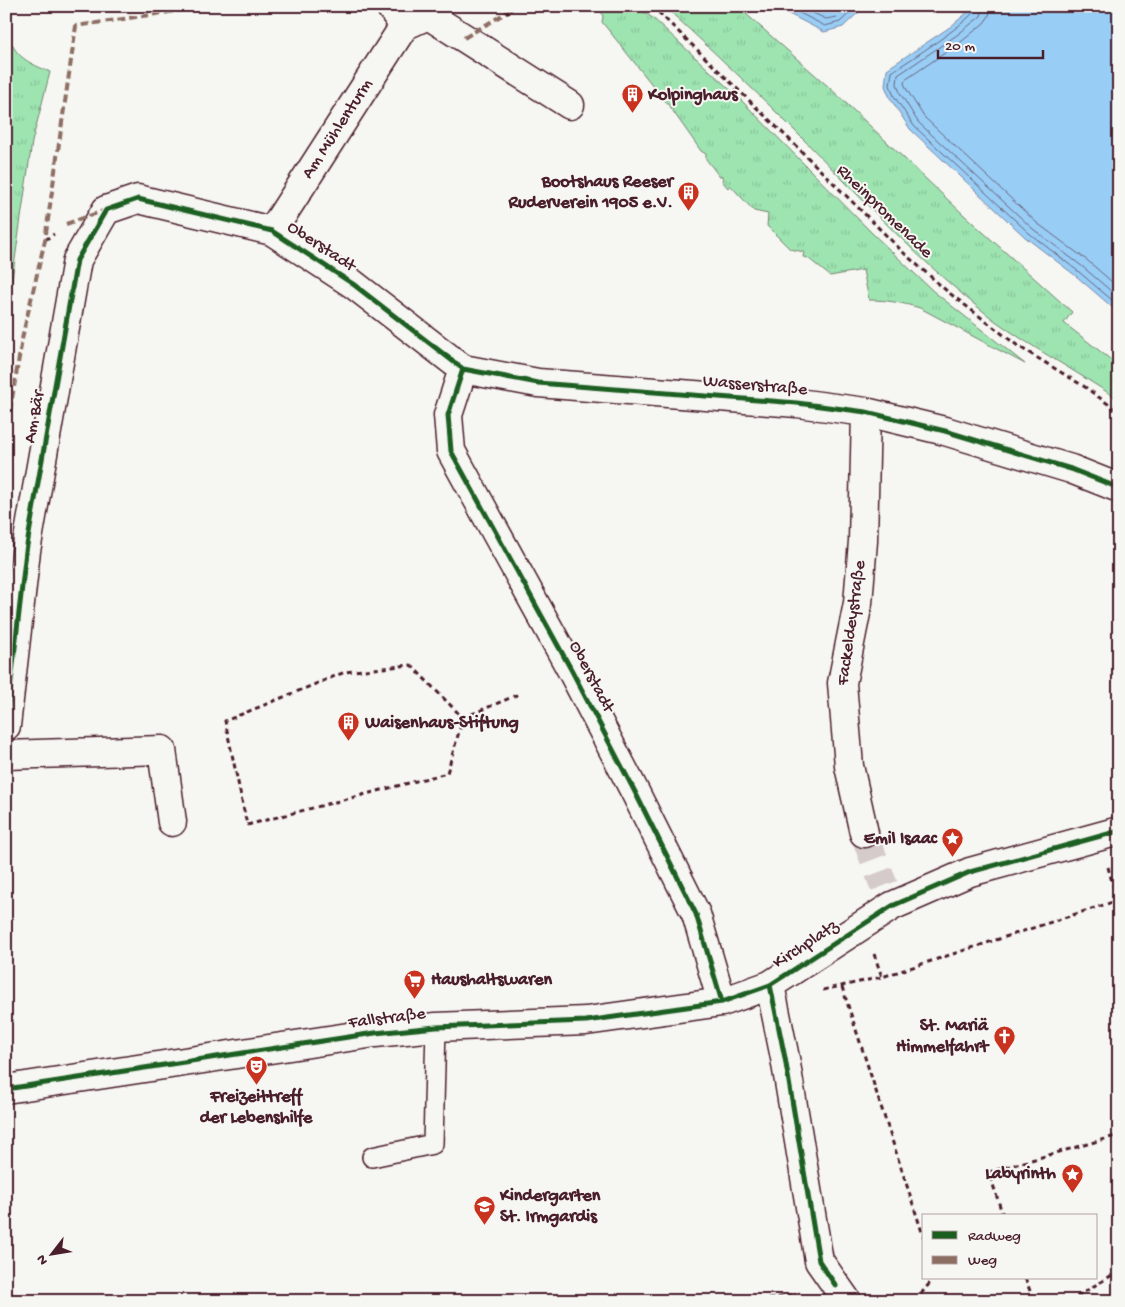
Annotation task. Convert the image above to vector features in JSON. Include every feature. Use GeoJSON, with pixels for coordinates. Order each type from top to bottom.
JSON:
{"type":"FeatureCollection","features":[{"type":"Feature","properties":{"kind":"street","name":"Am Mühlenturm"},"geometry":{"type":"LineString","coordinates":[[272,231],[397,16],[428,15],[570,105]]}},
{"type":"Feature","properties":{"kind":"street","name":"Oberstadt"},"geometry":{"type":"LineString","coordinates":[[106,210],[138,199],[272,231],[353,284],[420,334]]}},
{"type":"Feature","properties":{"kind":"street","name":"Am Bär"},"geometry":{"type":"LineString","coordinates":[[6,726],[26,551],[77,260],[106,210]]}},
{"type":"Feature","properties":{"kind":"street","name":"Wasserstraße"},"geometry":{"type":"LineString","coordinates":[[420,334],[463,368],[538,383],[797,403],[866,412],[945,430],[1071,468],[1119,488]]}},
{"type":"Feature","properties":{"kind":"street","name":"Oberstadt"},"geometry":{"type":"LineString","coordinates":[[463,368],[448,415],[451,451],[572,671],[696,914],[722,1002]]}},
{"type":"Feature","properties":{"kind":"street","name":"Fackeldeystraße"},"geometry":{"type":"LineString","coordinates":[[864,833],[849,766],[842,683],[858,603],[863,541],[866,412]]}},
{"type":"Feature","properties":{"kind":"street"},"geometry":{"type":"LineString","coordinates":[[6,755],[162,750],[172,822]]}},
{"type":"Feature","properties":{"kind":"street","name":"Kirchplatz"},"geometry":{"type":"LineString","coordinates":[[842,1294],[819,1261],[772,991],[888,896],[1119,830]]}},
{"type":"Feature","properties":{"kind":"street","name":"Fallstraße"},"geometry":{"type":"LineString","coordinates":[[6,1089],[365,1034],[436,1027],[586,1021],[722,1002],[772,991]]}},
{"type":"Feature","properties":{"kind":"lane"},"geometry":{"type":"LineString","coordinates":[[372,1157],[433,1144],[436,1027]]}},
{"type":"Feature","properties":{"kind":"path"},"geometry":{"type":"LineString","coordinates":[[542,6],[556,9]]}},
{"type":"Feature","properties":{"kind":"path"},"geometry":{"type":"LineString","coordinates":[[411,665],[463,718],[447,773],[247,825],[225,721],[345,672],[411,665]]}},
{"type":"Feature","properties":{"kind":"path"},"geometry":{"type":"LineString","coordinates":[[463,718],[519,694]]}},
{"type":"Feature","properties":{"kind":"path"},"geometry":{"type":"LineString","coordinates":[[772,991],[842,987],[882,977],[1119,900]]}},
{"type":"Feature","properties":{"kind":"path"},"geometry":{"type":"LineString","coordinates":[[842,987],[922,1232]]}},
{"type":"Feature","properties":{"kind":"path"},"geometry":{"type":"LineString","coordinates":[[1002,1214],[990,1172],[1119,1135]]}},
{"type":"Feature","properties":{"kind":"path"},"geometry":{"type":"LineString","coordinates":[[1069,1301],[1119,1272]]}},
{"type":"Feature","properties":{"kind":"path"},"geometry":{"type":"LineString","coordinates":[[915,1301],[932,1280]]}},
{"type":"Feature","properties":{"kind":"path"},"geometry":{"type":"LineString","coordinates":[[1026,1280],[1034,1301]]}},
{"type":"Feature","properties":{"kind":"path"},"geometry":{"type":"LineString","coordinates":[[760,1301],[842,1294]]}},
{"type":"Feature","properties":{"kind":"green space"},"geometry":{"type":"Polygon","coordinates":[[[600,6],[635,6],[654,19],[738,97],[872,233],[933,291],[1025,364],[920,308],[895,302],[869,300],[863,270],[830,276],[808,258],[803,257],[804,252],[790,249],[767,226],[768,214],[754,211],[730,185],[728,188],[722,181],[723,177],[719,176],[706,159],[706,154],[701,151],[670,107],[602,22],[603,17],[600,6]]]}},
{"type":"Feature","properties":{"kind":"green space"},"geometry":{"type":"Polygon","coordinates":[[[664,6],[737,6],[830,88],[964,215],[1072,312],[1064,323],[1119,366],[1119,400],[1009,331],[969,300],[896,233],[753,89],[664,6]]]}},
{"type":"Feature","properties":{"kind":"green space"},"geometry":{"type":"Polygon","coordinates":[[[6,26],[12,44],[20,56],[50,72],[32,142],[11,287],[6,286],[6,26]]]}},
{"type":"Feature","properties":{"kind":"water"},"geometry":{"type":"Polygon","coordinates":[[[777,6],[865,6],[843,27],[824,32],[777,6]]]}},
{"type":"Feature","properties":{"kind":"water"},"geometry":{"type":"Polygon","coordinates":[[[975,6],[1119,6],[1119,313],[1076,276],[1025,237],[910,129],[890,98],[885,86],[887,69],[950,27],[975,6]]]}},
{"type":"Feature","properties":{"kind":"tunnel"},"geometry":{"type":"LineString","coordinates":[[864,833],[884,886]]}},
{"type":"Feature","properties":{"kind":"marked path"},"geometry":{"type":"LineString","coordinates":[[6,434],[23,334],[45,240],[76,26],[210,6]]}},
{"type":"Feature","properties":{"kind":"marked path"},"geometry":{"type":"LineString","coordinates":[[464,38],[517,6]]}},
{"type":"Feature","properties":{"kind":"marked path"},"geometry":{"type":"LineString","coordinates":[[66,224],[106,210]]}},
{"type":"Feature","properties":{"kind":"cycle path"},"geometry":{"type":"LineString","coordinates":[[6,726],[26,551],[77,260],[106,210],[138,199],[272,231],[353,284],[463,369],[538,383],[797,403],[866,412],[945,431],[1071,469],[1119,488]]}},
{"type":"Feature","properties":{"kind":"cycle path"},"geometry":{"type":"LineString","coordinates":[[463,369],[448,415],[451,451],[572,671],[696,914],[722,1002]]}},
{"type":"Feature","properties":{"kind":"cycle path"},"geometry":{"type":"LineString","coordinates":[[6,1089],[375,1033],[436,1027],[586,1021],[722,1002],[770,985],[892,906],[970,872],[1119,831]]}},
{"type":"Feature","properties":{"kind":"cycle path"},"geometry":{"type":"LineString","coordinates":[[770,985],[785,1058],[819,1261],[836,1286]]}},
{"type":"Feature","properties":{"kind":"place","name":"Kolpinghaus"},"geometry":{"type":"Point","coordinates":[632,114]}},
{"type":"Feature","properties":{"kind":"place","name":"Bootshaus Reeser Ruderverein 1905 e.V."},"geometry":{"type":"Point","coordinates":[689,211]}},
{"type":"Feature","properties":{"kind":"place","name":"Waisenhaus-Stiftung"},"geometry":{"type":"Point","coordinates":[349,742]}},
{"type":"Feature","properties":{"kind":"place","name":"Emil Isaac"},"geometry":{"type":"Point","coordinates":[953,858]}},
{"type":"Feature","properties":{"kind":"place","name":"Haushaltswaren"},"geometry":{"type":"Point","coordinates":[415,999]}},
{"type":"Feature","properties":{"kind":"place","name":"St. Mariä Himmelfahrt"},"geometry":{"type":"Point","coordinates":[1004,1055]}},
{"type":"Feature","properties":{"kind":"place","name":"Freizeittreff der Lebenshilfe"},"geometry":{"type":"Point","coordinates":[256,1086]}},
{"type":"Feature","properties":{"kind":"place","name":"Labyrinth"},"geometry":{"type":"Point","coordinates":[1072,1193]}},
{"type":"Feature","properties":{"kind":"place","name":"Kindergarten St. Irmgardis"},"geometry":{"type":"Point","coordinates":[484,1225]}}]}
